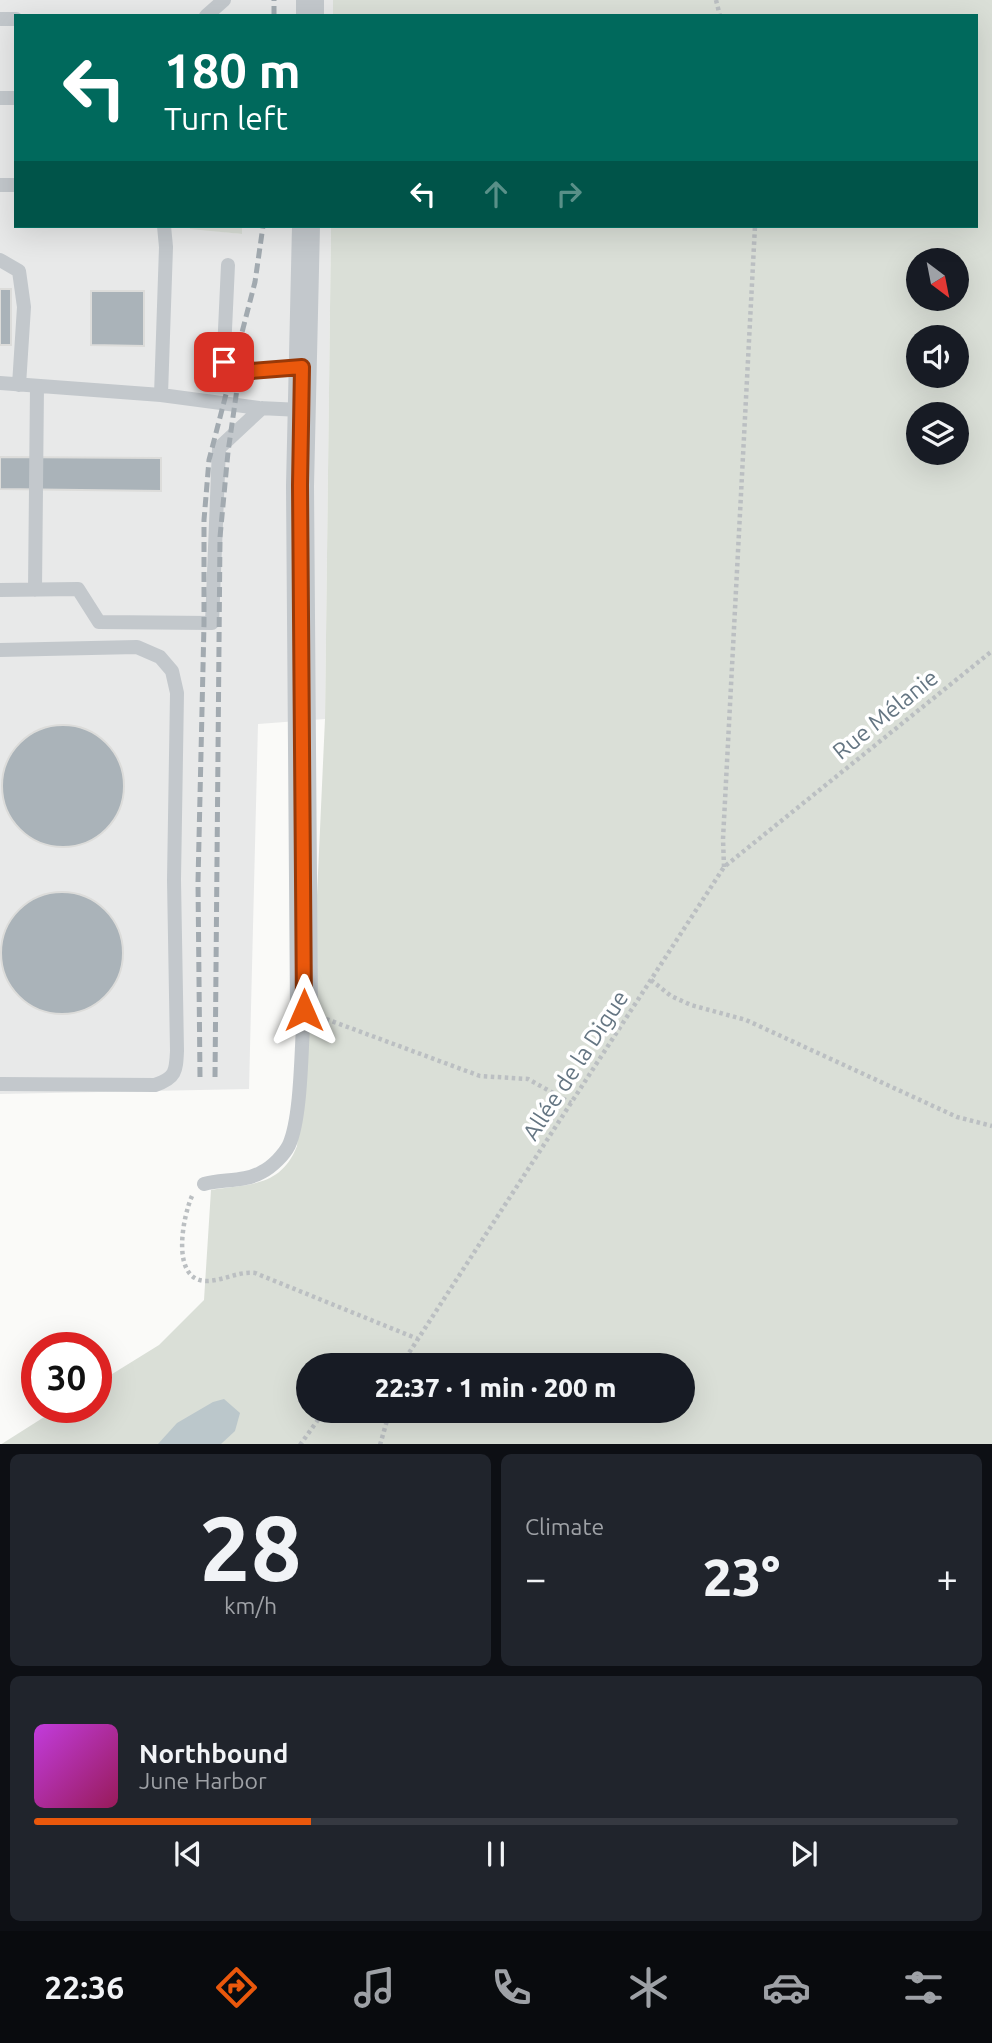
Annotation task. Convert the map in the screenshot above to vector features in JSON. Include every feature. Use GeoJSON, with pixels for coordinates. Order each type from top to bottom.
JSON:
{"type":"FeatureCollection","features":[{"type":"Feature","properties":{"kind":"street"},"geometry":{"type":"LineString","coordinates":[[304,1010],[302,367],[306,228]]}},
{"type":"Feature","properties":{"kind":"lane"},"geometry":{"type":"LineString","coordinates":[[208,14],[224,0]]}},
{"type":"Feature","properties":{"kind":"lane"},"geometry":{"type":"LineString","coordinates":[[161,395],[166,247],[164,228]]}},
{"type":"Feature","properties":{"kind":"lane"},"geometry":{"type":"LineString","coordinates":[[0,260],[19,271],[24,306],[19,385]]}},
{"type":"Feature","properties":{"kind":"lane"},"geometry":{"type":"LineString","coordinates":[[228,265],[224,351],[227,367],[239,372],[302,367]]}},
{"type":"Feature","properties":{"kind":"lane"},"geometry":{"type":"LineString","coordinates":[[0,383],[161,395],[262,408],[302,410]]}},
{"type":"Feature","properties":{"kind":"lane"},"geometry":{"type":"LineString","coordinates":[[34,590],[37,386]]}},
{"type":"Feature","properties":{"kind":"lane"},"geometry":{"type":"LineString","coordinates":[[99,622],[212,623],[219,448],[262,408]]}},
{"type":"Feature","properties":{"kind":"lane"},"geometry":{"type":"LineString","coordinates":[[0,590],[78,589],[99,622],[100,647]]}},
{"type":"Feature","properties":{"kind":"lane"},"geometry":{"type":"LineString","coordinates":[[0,650],[137,647],[160,657],[172,671],[177,693],[174,880],[176,1070],[169,1080],[155,1085],[0,1084]]}},
{"type":"Feature","properties":{"kind":"lane"},"geometry":{"type":"LineString","coordinates":[[204,1184],[262,1172],[278,1160],[288,1147],[297,1105],[304,1010]]}},
{"type":"Feature","properties":{"kind":"path"},"geometry":{"type":"LineString","coordinates":[[724,867],[723,839],[755,228]]}},
{"type":"Feature","properties":{"kind":"path","name":"Rue Mélanie"},"geometry":{"type":"LineString","coordinates":[[800,804],[992,651]]}},
{"type":"Feature","properties":{"kind":"path","name":"Allée de la Digue"},"geometry":{"type":"LineString","coordinates":[[409,1353],[724,867],[800,804]]}},
{"type":"Feature","properties":{"kind":"path"},"geometry":{"type":"LineString","coordinates":[[651,980],[671,996],[691,1005],[746,1020],[957,1117],[992,1126]]}},
{"type":"Feature","properties":{"kind":"path"},"geometry":{"type":"LineString","coordinates":[[304,1010],[480,1076],[528,1079],[571,1102]]}},
{"type":"Feature","properties":{"kind":"path"},"geometry":{"type":"LineString","coordinates":[[204,1184],[193,1192],[187,1206],[182,1235],[187,1271],[196,1278],[205,1281],[246,1272],[255,1273],[418,1339]]}},
{"type":"Feature","properties":{"kind":"path"},"geometry":{"type":"LineString","coordinates":[[300,1444],[315,1423]]}},
{"type":"Feature","properties":{"kind":"path"},"geometry":{"type":"LineString","coordinates":[[380,1444],[386,1423]]}},
{"type":"Feature","properties":{"kind":"shaded area"},"geometry":{"type":"Polygon","coordinates":[[[0,0],[333,0],[333,14],[14,14],[14,228],[190,228],[242,234],[242,228],[331,228],[325,719],[258,724],[249,1089],[0,1094],[0,0]]]}},
{"type":"Feature","properties":{"kind":"shaded area"},"geometry":{"type":"Polygon","coordinates":[[[333,0],[992,0],[992,1444],[2,1444],[35,1423],[112,1423],[112,1374],[159,1345],[204,1300],[211,1190],[251,1184],[273,1176],[290,1159],[297,1146],[313,984],[325,719],[331,228],[978,228],[978,14],[333,14],[333,0]]]}},
{"type":"Feature","properties":{"kind":"shaded area"},"geometry":{"type":"Polygon","coordinates":[[[242,228],[242,234],[190,229],[242,228]]]}},
{"type":"Feature","properties":{"kind":"shaded area"},"geometry":{"type":"Polygon","coordinates":[[[224,1399],[240,1413],[235,1431],[221,1444],[158,1444],[177,1423],[213,1402],[224,1399]]]}},
{"type":"Feature","properties":{"kind":"building"},"geometry":{"type":"Polygon","coordinates":[[[0,289],[11,289],[11,345],[0,345],[0,289]]]}},
{"type":"Feature","properties":{"kind":"building"},"geometry":{"type":"Polygon","coordinates":[[[91,291],[144,291],[144,346],[91,345],[91,291]]]}},
{"type":"Feature","properties":{"kind":"building"},"geometry":{"type":"Polygon","coordinates":[[[0,457],[161,458],[161,491],[0,489],[0,457]]]}},
{"type":"Feature","properties":{"kind":"building"},"geometry":{"type":"Polygon","coordinates":[[[63,725],[86,729],[106,743],[120,763],[124,786],[120,809],[106,829],[86,843],[63,847],[40,843],[20,829],[6,809],[2,786],[6,763],[20,743],[40,729],[63,725]]]}},
{"type":"Feature","properties":{"kind":"building"},"geometry":{"type":"Polygon","coordinates":[[[62,892],[85,896],[105,910],[119,930],[123,953],[119,976],[105,996],[85,1010],[62,1014],[39,1010],[19,996],[5,976],[1,953],[5,930],[19,910],[39,896],[62,892]]]}},
{"type":"Feature","properties":{"kind":"railway"},"geometry":{"type":"LineString","coordinates":[[274,0],[274,14]]}},
{"type":"Feature","properties":{"kind":"railway"},"geometry":{"type":"LineString","coordinates":[[200,1077],[198,882],[204,520],[209,460],[255,282],[263,228]]}},
{"type":"Feature","properties":{"kind":"railway"},"geometry":{"type":"LineString","coordinates":[[215,1077],[220,537],[239,375]]}},
{"type":"Feature","properties":{"kind":"route"},"geometry":{"type":"LineString","coordinates":[[224,362],[227,367],[239,372],[302,367],[300,485],[304,1010]]}}]}
